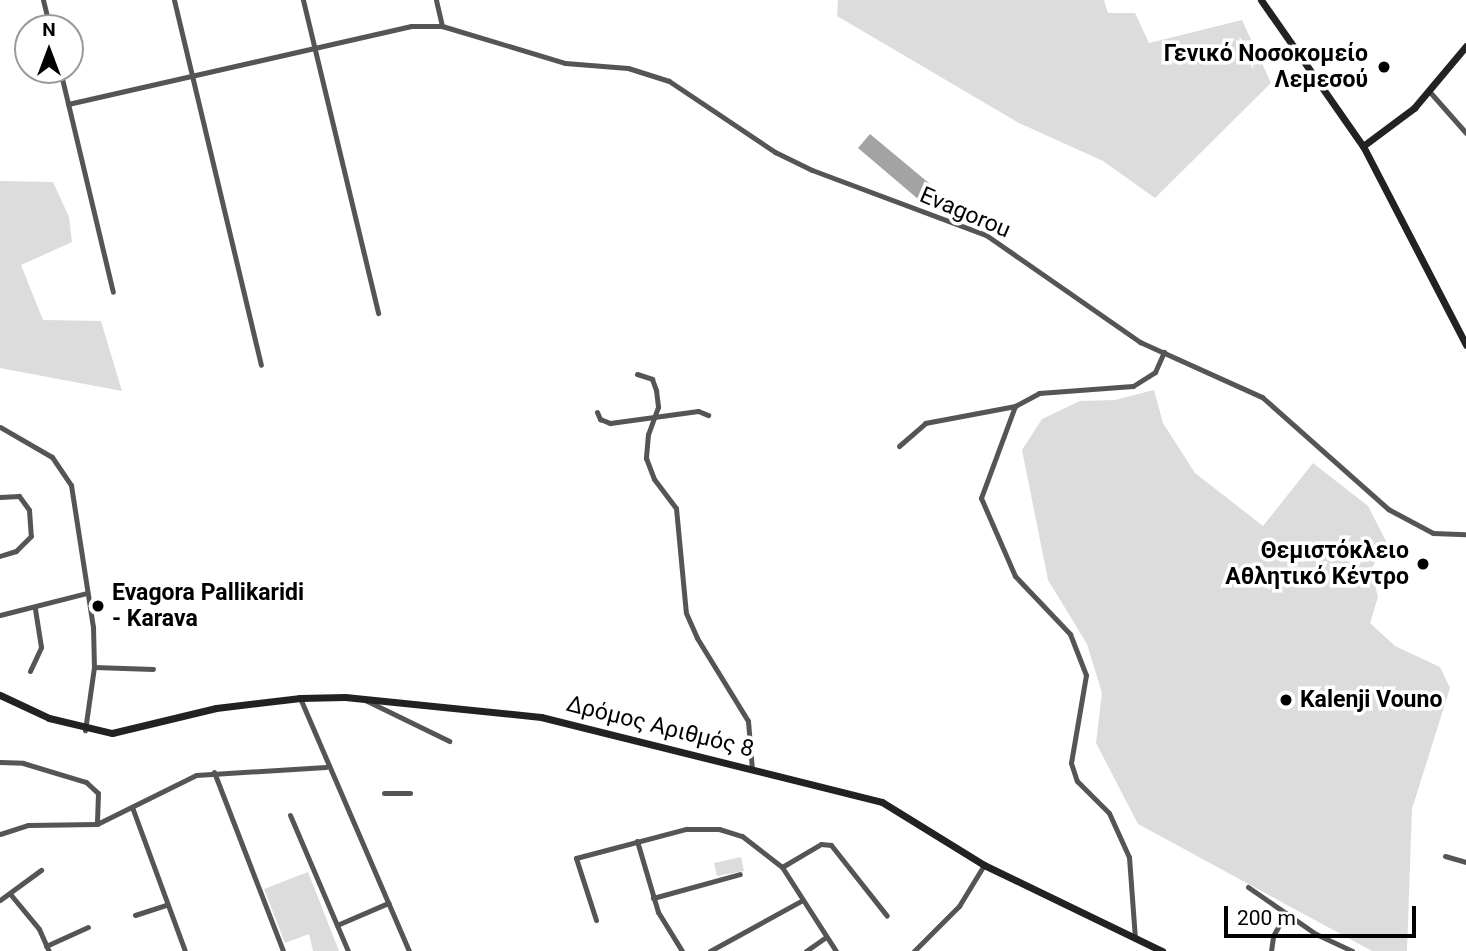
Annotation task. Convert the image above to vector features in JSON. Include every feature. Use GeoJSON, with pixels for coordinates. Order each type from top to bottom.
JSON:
{"type":"FeatureCollection","features":[{"type":"Feature","properties":{"kind":"street"},"geometry":{"type":"LineString","coordinates":[[174,0],[261,365]]}},
{"type":"Feature","properties":{"kind":"street"},"geometry":{"type":"LineString","coordinates":[[303,0],[378,313]]}},
{"type":"Feature","properties":{"kind":"street"},"geometry":{"type":"LineString","coordinates":[[436,0],[442,26]]}},
{"type":"Feature","properties":{"kind":"street"},"geometry":{"type":"LineString","coordinates":[[1261,0],[1363,146],[1466,345]]}},
{"type":"Feature","properties":{"kind":"street","name":"Evagorou"},"geometry":{"type":"LineString","coordinates":[[68,104],[411,26],[442,26],[565,63],[628,68],[669,81],[775,152],[812,170],[986,235],[1110,323],[1164,352],[1262,397],[1352,481],[1407,521],[1433,533],[1466,534]]}},
{"type":"Feature","properties":{"kind":"street"},"geometry":{"type":"LineString","coordinates":[[1363,146],[1414,108],[1466,47]]}},
{"type":"Feature","properties":{"kind":"street"},"geometry":{"type":"LineString","coordinates":[[63,84],[113,292]]}},
{"type":"Feature","properties":{"kind":"street"},"geometry":{"type":"LineString","coordinates":[[1429,91],[1466,133]]}},
{"type":"Feature","properties":{"kind":"street"},"geometry":{"type":"LineString","coordinates":[[899,446],[925,424],[1015,406],[1051,391],[1103,392],[1133,386],[1155,372],[1164,352]]}},
{"type":"Feature","properties":{"kind":"street"},"geometry":{"type":"LineString","coordinates":[[638,374],[655,384],[656,416],[648,434],[646,458],[654,479],[676,508],[686,613],[748,721],[752,770]]}},
{"type":"Feature","properties":{"kind":"street"},"geometry":{"type":"LineString","coordinates":[[1015,406],[981,498],[1015,576],[1064,625],[1087,675],[1071,763],[1077,781],[1109,813],[1129,857],[1135,939]]}},
{"type":"Feature","properties":{"kind":"street"},"geometry":{"type":"LineString","coordinates":[[597,412],[600,419],[610,423],[643,421],[656,416],[698,411],[708,415]]}},
{"type":"Feature","properties":{"kind":"street"},"geometry":{"type":"LineString","coordinates":[[0,427],[18,433],[52,457],[71,485],[88,593],[94,667],[85,730]]}},
{"type":"Feature","properties":{"kind":"street"},"geometry":{"type":"LineString","coordinates":[[0,497],[19,496],[29,510],[31,536],[16,551],[0,556]]}},
{"type":"Feature","properties":{"kind":"street"},"geometry":{"type":"LineString","coordinates":[[0,615],[88,593]]}},
{"type":"Feature","properties":{"kind":"street"},"geometry":{"type":"LineString","coordinates":[[30,670],[41,647],[35,608]]}},
{"type":"Feature","properties":{"kind":"street"},"geometry":{"type":"LineString","coordinates":[[94,667],[153,669]]}},
{"type":"Feature","properties":{"kind":"street","name":"Δρόμος Αριθμός 8"},"geometry":{"type":"LineString","coordinates":[[0,695],[85,730],[112,733],[216,708],[300,698],[363,699],[541,717],[882,802],[984,865],[1162,951]]}},
{"type":"Feature","properties":{"kind":"street"},"geometry":{"type":"LineString","coordinates":[[300,698],[326,767],[409,951]]}},
{"type":"Feature","properties":{"kind":"street"},"geometry":{"type":"LineString","coordinates":[[363,699],[449,741]]}},
{"type":"Feature","properties":{"kind":"street"},"geometry":{"type":"LineString","coordinates":[[0,762],[23,763],[86,782],[98,793],[97,824]]}},
{"type":"Feature","properties":{"kind":"street"},"geometry":{"type":"LineString","coordinates":[[0,834],[28,825],[97,824],[175,783],[214,772],[326,767]]}},
{"type":"Feature","properties":{"kind":"street"},"geometry":{"type":"LineString","coordinates":[[214,772],[283,951]]}},
{"type":"Feature","properties":{"kind":"street"},"geometry":{"type":"LineString","coordinates":[[384,793],[410,793]]}},
{"type":"Feature","properties":{"kind":"street"},"geometry":{"type":"LineString","coordinates":[[132,807],[185,951]]}},
{"type":"Feature","properties":{"kind":"street"},"geometry":{"type":"LineString","coordinates":[[289,815],[348,951]]}},
{"type":"Feature","properties":{"kind":"street"},"geometry":{"type":"LineString","coordinates":[[596,920],[576,858],[686,829],[719,829],[742,836],[782,867],[801,901],[836,951]]}},
{"type":"Feature","properties":{"kind":"street"},"geometry":{"type":"LineString","coordinates":[[637,841],[653,898],[682,951]]}},
{"type":"Feature","properties":{"kind":"street"},"geometry":{"type":"LineString","coordinates":[[782,867],[821,844],[831,845],[887,916]]}},
{"type":"Feature","properties":{"kind":"street"},"geometry":{"type":"LineString","coordinates":[[1445,856],[1466,862]]}},
{"type":"Feature","properties":{"kind":"street"},"geometry":{"type":"LineString","coordinates":[[914,951],[959,905],[984,865]]}},
{"type":"Feature","properties":{"kind":"street"},"geometry":{"type":"LineString","coordinates":[[0,900],[11,895],[18,884],[41,870]]}},
{"type":"Feature","properties":{"kind":"street"},"geometry":{"type":"LineString","coordinates":[[653,898],[740,874]]}},
{"type":"Feature","properties":{"kind":"street"},"geometry":{"type":"LineString","coordinates":[[1248,887],[1316,934],[1352,951]]}},
{"type":"Feature","properties":{"kind":"street"},"geometry":{"type":"LineString","coordinates":[[11,895],[39,929],[47,948],[88,927]]}},
{"type":"Feature","properties":{"kind":"street"},"geometry":{"type":"LineString","coordinates":[[710,951],[801,901]]}},
{"type":"Feature","properties":{"kind":"street"},"geometry":{"type":"LineString","coordinates":[[337,925],[388,903]]}},
{"type":"Feature","properties":{"kind":"street"},"geometry":{"type":"LineString","coordinates":[[135,915],[166,905]]}},
{"type":"Feature","properties":{"kind":"street"},"geometry":{"type":"LineString","coordinates":[[1272,951],[1273,936],[1286,913]]}},
{"type":"Feature","properties":{"kind":"street"},"geometry":{"type":"LineString","coordinates":[[806,951],[826,937]]}},
{"type":"Feature","properties":{"kind":"shaded area"},"geometry":{"type":"Polygon","coordinates":[[[838,0],[1104,0],[1108,13],[1135,13],[1149,43],[1242,20],[1271,83],[1155,198],[1103,161],[1019,123],[837,16],[838,0]]]}},
{"type":"Feature","properties":{"kind":"shaded area"},"geometry":{"type":"Polygon","coordinates":[[[870,134],[930,184],[918,199],[858,148],[870,134]]]}},
{"type":"Feature","properties":{"kind":"shaded area"},"geometry":{"type":"Polygon","coordinates":[[[0,181],[53,182],[69,217],[72,242],[21,265],[43,320],[101,321],[122,391],[0,368],[0,181]]]}},
{"type":"Feature","properties":{"kind":"shaded area"},"geometry":{"type":"Polygon","coordinates":[[[1154,390],[1163,423],[1195,473],[1263,526],[1313,463],[1368,506],[1386,541],[1371,570],[1378,597],[1370,623],[1395,646],[1440,667],[1450,688],[1412,809],[1407,951],[1372,951],[1138,824],[1096,743],[1102,693],[1087,644],[1048,580],[1022,450],[1042,419],[1080,401],[1115,400],[1154,390]]]}},
{"type":"Feature","properties":{"kind":"shaded area"},"geometry":{"type":"Polygon","coordinates":[[[741,857],[744,871],[717,876],[714,863],[741,857]]]}},
{"type":"Feature","properties":{"kind":"shaded area"},"geometry":{"type":"Polygon","coordinates":[[[308,872],[339,951],[313,951],[309,934],[285,943],[264,889],[308,872]]]}},
{"type":"Feature","properties":{"kind":"place","name":"Γενικό Νοσοκομείο Λεμεσού"},"geometry":{"type":"Point","coordinates":[1384,67]}},
{"type":"Feature","properties":{"kind":"place","name":"Θεμιστόκλειο Αθλητικό Κέντρο"},"geometry":{"type":"Point","coordinates":[1423,564]}},
{"type":"Feature","properties":{"kind":"place","name":"Evagora Pallikaridi - Karava"},"geometry":{"type":"Point","coordinates":[98,606]}},
{"type":"Feature","properties":{"kind":"place","name":"Kalenji Vouno"},"geometry":{"type":"Point","coordinates":[1286,700]}}]}
